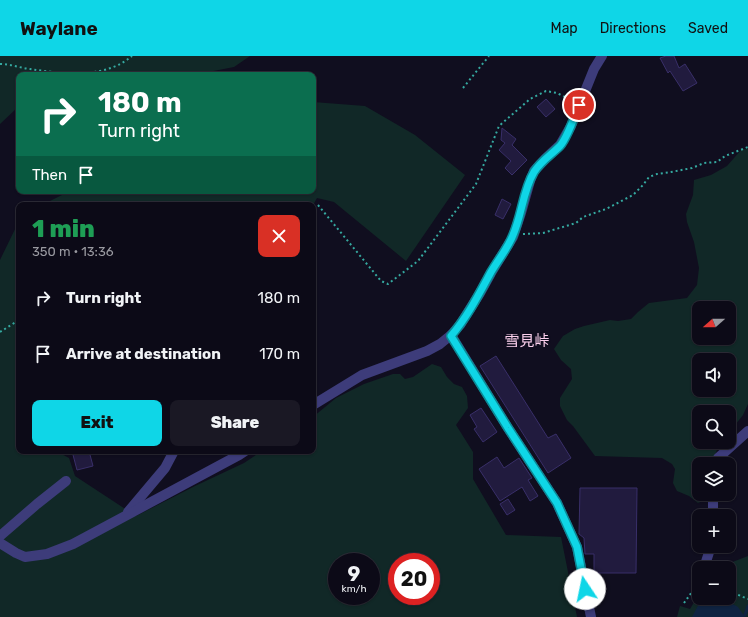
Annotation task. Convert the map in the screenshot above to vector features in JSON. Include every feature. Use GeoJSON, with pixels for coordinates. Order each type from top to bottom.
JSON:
{"type":"FeatureCollection","features":[{"type":"Feature","properties":{"kind":"street"},"geometry":{"type":"LineString","coordinates":[[316,404],[331,393],[362,375],[427,350],[440,344],[451,336],[460,325],[476,299],[514,233],[534,171],[560,145],[571,126],[594,69],[602,56]]}},
{"type":"Feature","properties":{"kind":"street"},"geometry":{"type":"LineString","coordinates":[[451,336],[557,503],[577,547],[591,617]]}},
{"type":"Feature","properties":{"kind":"street"},"geometry":{"type":"LineString","coordinates":[[719,457],[748,431]]}},
{"type":"Feature","properties":{"kind":"street"},"geometry":{"type":"LineString","coordinates":[[122,518],[165,468],[172,454]]}},
{"type":"Feature","properties":{"kind":"street"},"geometry":{"type":"LineString","coordinates":[[0,543],[25,557],[47,554],[73,544],[240,454]]}},
{"type":"Feature","properties":{"kind":"street"},"geometry":{"type":"LineString","coordinates":[[0,536],[66,481]]}},
{"type":"Feature","properties":{"kind":"path"},"geometry":{"type":"LineString","coordinates":[[89,72],[98,71],[124,63],[132,56]]}},
{"type":"Feature","properties":{"kind":"path"},"geometry":{"type":"LineString","coordinates":[[463,88],[490,56]]}},
{"type":"Feature","properties":{"kind":"path"},"geometry":{"type":"LineString","coordinates":[[0,64],[10,64],[29,69],[55,72]]}},
{"type":"Feature","properties":{"kind":"path"},"geometry":{"type":"LineString","coordinates":[[318,205],[381,281],[388,284],[418,261],[476,184],[499,126],[530,99],[546,91],[557,93],[579,105]]}},
{"type":"Feature","properties":{"kind":"path"},"geometry":{"type":"LineString","coordinates":[[514,233],[526,235],[543,233],[576,223],[583,217],[606,209],[633,195],[643,186],[649,177],[657,174],[692,168],[704,163],[716,162],[725,156],[748,147]]}},
{"type":"Feature","properties":{"kind":"path"},"geometry":{"type":"LineString","coordinates":[[0,332],[16,322]]}},
{"type":"Feature","properties":{"kind":"path"},"geometry":{"type":"LineString","coordinates":[[684,603],[692,592]]}},
{"type":"Feature","properties":{"kind":"path"},"geometry":{"type":"LineString","coordinates":[[736,595],[748,599]]}},
{"type":"Feature","properties":{"kind":"green space"},"geometry":{"type":"Polygon","coordinates":[[[0,56],[250,56],[234,67],[208,72],[16,72],[16,109],[0,124],[0,56]]]}},
{"type":"Feature","properties":{"kind":"green space"},"geometry":{"type":"Polygon","coordinates":[[[316,102],[365,106],[415,135],[465,175],[406,261],[334,202],[317,198],[315,202],[48,202],[64,194],[316,194],[316,102]]]}},
{"type":"Feature","properties":{"kind":"green space"},"geometry":{"type":"Polygon","coordinates":[[[742,149],[748,149],[748,404],[743,415],[736,424],[736,405],[692,405],[692,449],[718,449],[714,457],[692,457],[692,498],[677,491],[673,483],[675,469],[672,464],[662,458],[595,456],[567,420],[560,406],[560,398],[572,379],[571,369],[561,360],[554,349],[563,336],[575,329],[610,320],[618,321],[631,319],[649,303],[687,298],[697,285],[699,268],[694,242],[687,222],[686,214],[693,195],[694,180],[711,175],[727,166],[742,149]]]}},
{"type":"Feature","properties":{"kind":"green space"},"geometry":{"type":"Polygon","coordinates":[[[16,227],[16,454],[62,454],[69,458],[75,476],[136,516],[244,463],[258,454],[316,454],[316,415],[336,398],[364,384],[393,374],[400,374],[405,379],[413,377],[432,364],[441,367],[447,377],[454,384],[462,387],[467,396],[468,408],[456,425],[473,452],[473,479],[506,535],[561,537],[577,617],[0,617],[0,260],[16,227]]]}},
{"type":"Feature","properties":{"kind":"green space"},"geometry":{"type":"Polygon","coordinates":[[[748,556],[748,617],[677,617],[680,606],[690,609],[692,605],[736,605],[735,561],[748,556]]]}},
{"type":"Feature","properties":{"kind":"water"},"geometry":{"type":"Polygon","coordinates":[[[698,605],[734,605],[738,607],[745,617],[692,617],[698,605]]]}},
{"type":"Feature","properties":{"kind":"building"},"geometry":{"type":"Polygon","coordinates":[[[674,56],[679,68],[685,64],[697,83],[683,91],[670,71],[668,73],[660,58],[674,56]]]}},
{"type":"Feature","properties":{"kind":"building"},"geometry":{"type":"Polygon","coordinates":[[[546,99],[555,109],[546,117],[537,107],[546,99]]]}},
{"type":"Feature","properties":{"kind":"building"},"geometry":{"type":"Polygon","coordinates":[[[502,128],[516,139],[512,145],[527,160],[512,175],[505,168],[511,161],[499,150],[505,143],[501,140],[502,128]]]}},
{"type":"Feature","properties":{"kind":"building"},"geometry":{"type":"Polygon","coordinates":[[[502,199],[511,204],[503,219],[495,215],[502,199]]]}},
{"type":"Feature","properties":{"kind":"building"},"geometry":{"type":"Polygon","coordinates":[[[496,356],[548,438],[556,434],[571,458],[548,473],[480,366],[496,356]]]}},
{"type":"Feature","properties":{"kind":"building"},"geometry":{"type":"Polygon","coordinates":[[[481,408],[497,432],[483,442],[474,429],[477,427],[470,415],[481,408]]]}},
{"type":"Feature","properties":{"kind":"building"},"geometry":{"type":"Polygon","coordinates":[[[73,454],[90,454],[93,466],[77,470],[73,454]]]}},
{"type":"Feature","properties":{"kind":"building"},"geometry":{"type":"Polygon","coordinates":[[[497,457],[504,468],[519,458],[532,478],[528,480],[538,496],[530,501],[522,487],[500,501],[479,469],[497,457]]]}},
{"type":"Feature","properties":{"kind":"building"},"geometry":{"type":"Polygon","coordinates":[[[580,488],[637,488],[636,573],[594,573],[594,554],[585,554],[584,538],[579,534],[580,488]]]}},
{"type":"Feature","properties":{"kind":"building"},"geometry":{"type":"Polygon","coordinates":[[[508,499],[515,510],[507,515],[500,504],[508,499]]]}},
{"type":"Feature","properties":{"kind":"waterway"},"geometry":{"type":"LineString","coordinates":[[745,615],[748,606]]}},
{"type":"Feature","properties":{"kind":"district","name":"雪見峠"},"geometry":{"type":"Point","coordinates":[527,341]}},
{"type":"Feature","properties":{"kind":"route"},"geometry":{"type":"LineString","coordinates":[[579,105],[571,126],[560,145],[534,171],[513,237],[460,325],[451,336],[557,503],[577,547],[585,589]]}}]}
